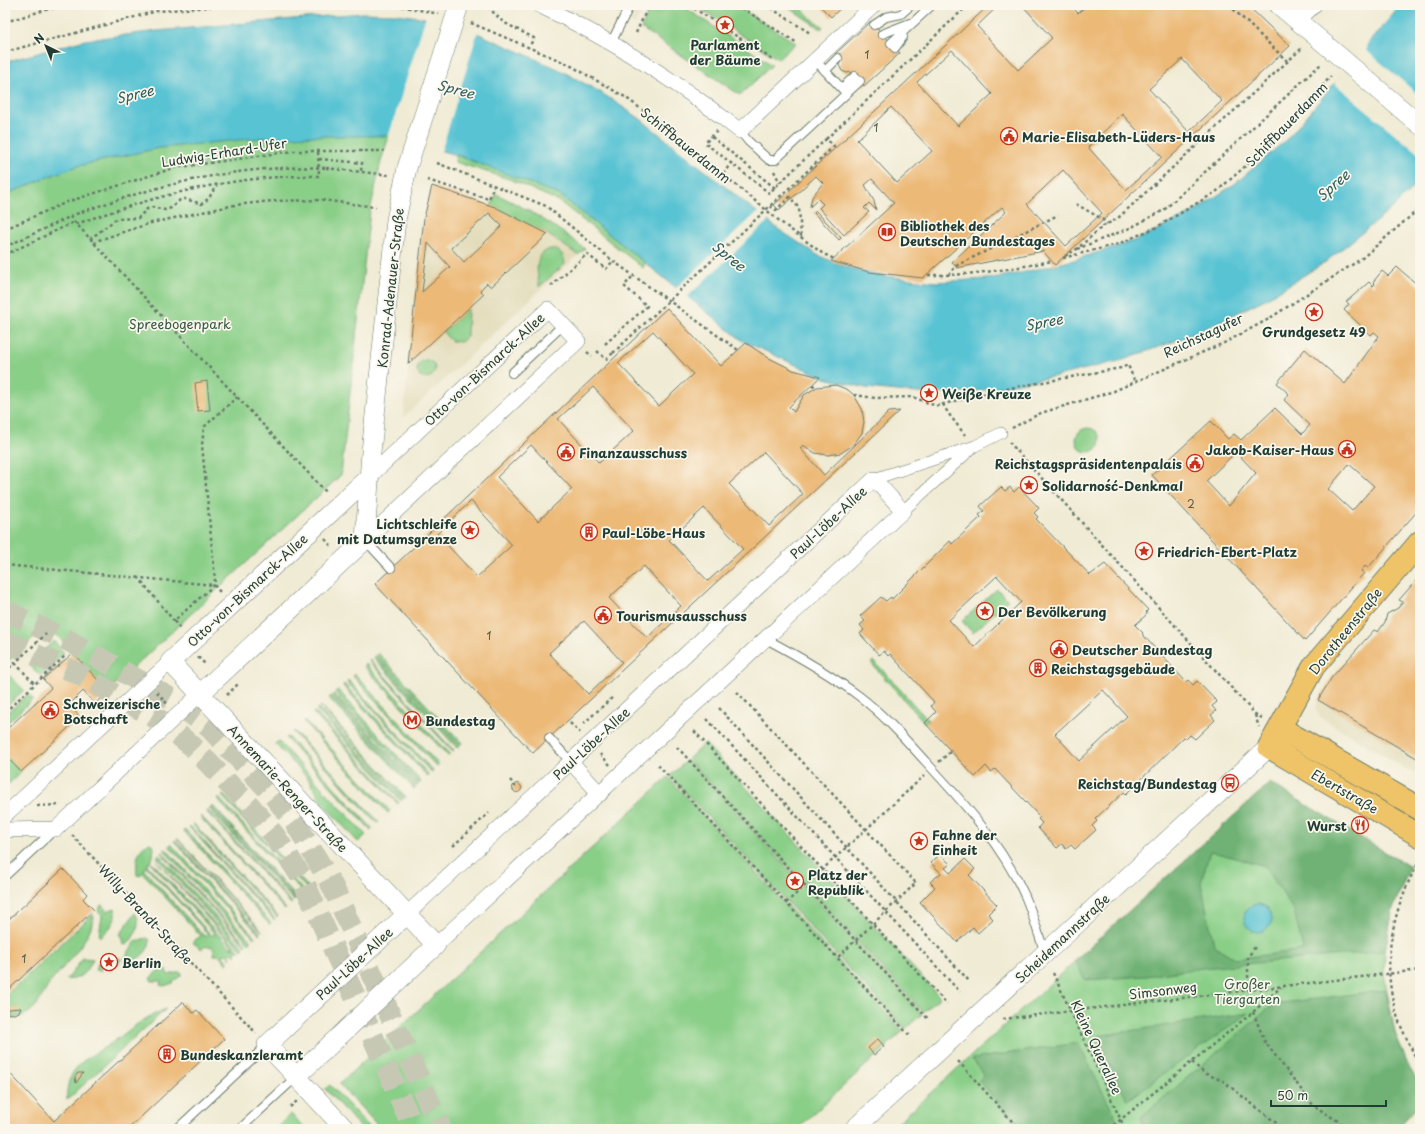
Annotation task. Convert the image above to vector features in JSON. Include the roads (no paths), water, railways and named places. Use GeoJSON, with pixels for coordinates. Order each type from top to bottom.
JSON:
{"type":"FeatureCollection","features":[{"type":"Feature","properties":{"kind":"main road","name":"Dorotheenstraße"},"geometry":{"type":"LineString","coordinates":[[1268,747],[1314,666],[1420,542]]}},
{"type":"Feature","properties":{"kind":"main road","name":"Ebertstraße"},"geometry":{"type":"LineString","coordinates":[[1280,728],[1420,809]]}},
{"type":"Feature","properties":{"kind":"main road","name":"Ebertstraße"},"geometry":{"type":"LineString","coordinates":[[1268,747],[1420,836]]}},
{"type":"Feature","properties":{"kind":"street","name":"Konrad-Adenauer-Straße"},"geometry":{"type":"LineString","coordinates":[[365,540],[396,220],[407,168],[459,5]]}},
{"type":"Feature","properties":{"kind":"street"},"geometry":{"type":"LineString","coordinates":[[539,5],[611,43],[672,82],[734,126],[820,65],[874,5]]}},
{"type":"Feature","properties":{"kind":"street"},"geometry":{"type":"LineString","coordinates":[[1279,5],[1420,125]]}},
{"type":"Feature","properties":{"kind":"street"},"geometry":{"type":"LineString","coordinates":[[1298,21],[1314,5]]}},
{"type":"Feature","properties":{"kind":"street","name":"Otto-von-Bismarck-Allee"},"geometry":{"type":"LineString","coordinates":[[5,815],[548,309],[578,341],[56,829]]}},
{"type":"Feature","properties":{"kind":"street"},"geometry":{"type":"LineString","coordinates":[[874,479],[975,446],[1001,433]]}},
{"type":"Feature","properties":{"kind":"street"},"geometry":{"type":"LineString","coordinates":[[297,1076],[903,511],[975,446]]}},
{"type":"Feature","properties":{"kind":"street","name":"Paul-Löbe-Allee"},"geometry":{"type":"LineString","coordinates":[[267,1045],[874,479],[903,511]]}},
{"type":"Feature","properties":{"kind":"street","name":"Annemarie-Renger-Straße"},"geometry":{"type":"LineString","coordinates":[[170,662],[436,946]]}},
{"type":"Feature","properties":{"kind":"street","name":"Scheidemannstraße"},"geometry":{"type":"LineString","coordinates":[[854,1129],[1268,747]]}},
{"type":"Feature","properties":{"kind":"street"},"geometry":{"type":"LineString","coordinates":[[570,762],[600,794]]}},
{"type":"Feature","properties":{"kind":"street"},"geometry":{"type":"LineString","coordinates":[[5,830],[56,829]]}},
{"type":"Feature","properties":{"kind":"street"},"geometry":{"type":"LineString","coordinates":[[267,1045],[345,1129]]}},
{"type":"Feature","properties":{"kind":"lane"},"geometry":{"type":"LineString","coordinates":[[611,43],[630,5]]}},
{"type":"Feature","properties":{"kind":"lane"},"geometry":{"type":"LineString","coordinates":[[874,25],[886,17],[901,14],[911,5]]}},
{"type":"Feature","properties":{"kind":"lane"},"geometry":{"type":"LineString","coordinates":[[893,46],[914,21],[932,5]]}},
{"type":"Feature","properties":{"kind":"lane"},"geometry":{"type":"LineString","coordinates":[[882,34],[914,21]]}},
{"type":"Feature","properties":{"kind":"lane"},"geometry":{"type":"LineString","coordinates":[[838,58],[820,65],[844,91]]}},
{"type":"Feature","properties":{"kind":"lane"},"geometry":{"type":"LineString","coordinates":[[734,126],[769,160],[775,160],[857,78]]}},
{"type":"Feature","properties":{"kind":"lane"},"geometry":{"type":"LineString","coordinates":[[512,373],[563,325]]}},
{"type":"Feature","properties":{"kind":"lane"},"geometry":{"type":"LineString","coordinates":[[365,540],[391,568]]}},
{"type":"Feature","properties":{"kind":"lane"},"geometry":{"type":"LineString","coordinates":[[766,639],[804,659],[860,697],[882,716],[953,791],[979,822],[1011,870],[1025,896],[1045,954]]}},
{"type":"Feature","properties":{"kind":"lane"},"geometry":{"type":"LineString","coordinates":[[549,738],[570,762]]}},
{"type":"Feature","properties":{"kind":"lane"},"geometry":{"type":"LineString","coordinates":[[5,876],[56,829]]}},
{"type":"Feature","properties":{"kind":"lane"},"geometry":{"type":"LineString","coordinates":[[177,1129],[267,1045]]}},
{"type":"Feature","properties":{"kind":"lane"},"geometry":{"type":"LineString","coordinates":[[240,1129],[297,1076]]}},
{"type":"Feature","properties":{"kind":"water","name":"Spree"},"geometry":{"type":"Polygon","coordinates":[[[1401,5],[1420,5],[1420,182],[1388,212],[1324,263],[1269,297],[1186,337],[1123,360],[1057,376],[972,392],[918,393],[866,388],[825,378],[743,341],[560,195],[463,157],[389,136],[259,138],[159,148],[78,166],[5,195],[5,62],[85,40],[157,31],[362,13],[396,14],[426,18],[477,33],[558,69],[600,92],[639,118],[778,229],[819,256],[852,269],[875,275],[936,282],[987,279],[1017,274],[1074,260],[1136,240],[1190,214],[1236,183],[1287,139],[1401,5]]]}},
{"type":"Feature","properties":{"kind":"water"},"geometry":{"type":"Polygon","coordinates":[[[1258,904],[1268,908],[1272,918],[1268,928],[1258,932],[1248,928],[1244,918],[1248,908],[1258,904]]]}},
{"type":"Feature","properties":{"kind":"tunnel"},"geometry":{"type":"LineString","coordinates":[[5,611],[69,641],[173,700],[210,728],[270,791],[295,822],[333,887],[441,1129]]}},
{"type":"Feature","properties":{"kind":"tunnel"},"geometry":{"type":"LineString","coordinates":[[5,641],[79,674],[161,721],[192,746],[250,806],[275,836],[302,878],[414,1129]]}},
{"type":"Feature","properties":{"kind":"place","name":"Parlament der Bäume"},"geometry":{"type":"Point","coordinates":[725,25]}},
{"type":"Feature","properties":{"kind":"place","name":"Marie-Elisabeth-Lüders-Haus"},"geometry":{"type":"Point","coordinates":[1009,136]}},
{"type":"Feature","properties":{"kind":"place","name":"Bibliothek des Deutschen Bundestages"},"geometry":{"type":"Point","coordinates":[887,232]}},
{"type":"Feature","properties":{"kind":"place","name":"Grundgesetz 49"},"geometry":{"type":"Point","coordinates":[1314,312]}},
{"type":"Feature","properties":{"kind":"place","name":"Weiße Kreuze"},"geometry":{"type":"Point","coordinates":[929,393]}},
{"type":"Feature","properties":{"kind":"place","name":"Jakob-Kaiser-Haus"},"geometry":{"type":"Point","coordinates":[1347,449]}},
{"type":"Feature","properties":{"kind":"place","name":"Finanzausschuss"},"geometry":{"type":"Point","coordinates":[566,452]}},
{"type":"Feature","properties":{"kind":"place","name":"Reichstagspräsidentenpalais"},"geometry":{"type":"Point","coordinates":[1195,463]}},
{"type":"Feature","properties":{"kind":"place","name":"Solidarność-Denkmal"},"geometry":{"type":"Point","coordinates":[1029,485]}},
{"type":"Feature","properties":{"kind":"place","name":"Lichtschleife mit Datumsgrenze"},"geometry":{"type":"Point","coordinates":[470,530]}},
{"type":"Feature","properties":{"kind":"place","name":"Paul-Löbe-Haus"},"geometry":{"type":"Point","coordinates":[589,532]}},
{"type":"Feature","properties":{"kind":"place","name":"Friedrich-Ebert-Platz"},"geometry":{"type":"Point","coordinates":[1144,551]}},
{"type":"Feature","properties":{"kind":"place","name":"Der Bevölkerung"},"geometry":{"type":"Point","coordinates":[985,611]}},
{"type":"Feature","properties":{"kind":"place","name":"Tourismusausschuss"},"geometry":{"type":"Point","coordinates":[603,615]}},
{"type":"Feature","properties":{"kind":"place","name":"Deutscher Bundestag"},"geometry":{"type":"Point","coordinates":[1059,649]}},
{"type":"Feature","properties":{"kind":"place","name":"Reichstagsgebäude"},"geometry":{"type":"Point","coordinates":[1038,668]}},
{"type":"Feature","properties":{"kind":"place","name":"Schweizerische Botschaft"},"geometry":{"type":"Point","coordinates":[50,710]}},
{"type":"Feature","properties":{"kind":"place","name":"Bundestag"},"geometry":{"type":"Point","coordinates":[412,720]}},
{"type":"Feature","properties":{"kind":"place","name":"Reichstag/Bundestag"},"geometry":{"type":"Point","coordinates":[1230,783]}},
{"type":"Feature","properties":{"kind":"place","name":"Wurst"},"geometry":{"type":"Point","coordinates":[1360,825]}},
{"type":"Feature","properties":{"kind":"place","name":"Fahne der Einheit"},"geometry":{"type":"Point","coordinates":[919,841]}},
{"type":"Feature","properties":{"kind":"place","name":"Platz der Republik"},"geometry":{"type":"Point","coordinates":[795,881]}},
{"type":"Feature","properties":{"kind":"place","name":"Berlin"},"geometry":{"type":"Point","coordinates":[109,962]}},
{"type":"Feature","properties":{"kind":"place","name":"Bundeskanzleramt"},"geometry":{"type":"Point","coordinates":[167,1054]}},
{"type":"Feature","properties":{"kind":"park label","name":"Spreebogenpark"},"geometry":{"type":"Point","coordinates":[180,323]}},
{"type":"Feature","properties":{"kind":"park label","name":"Großer Tiergarten"},"geometry":{"type":"Point","coordinates":[1247,990]}}]}
